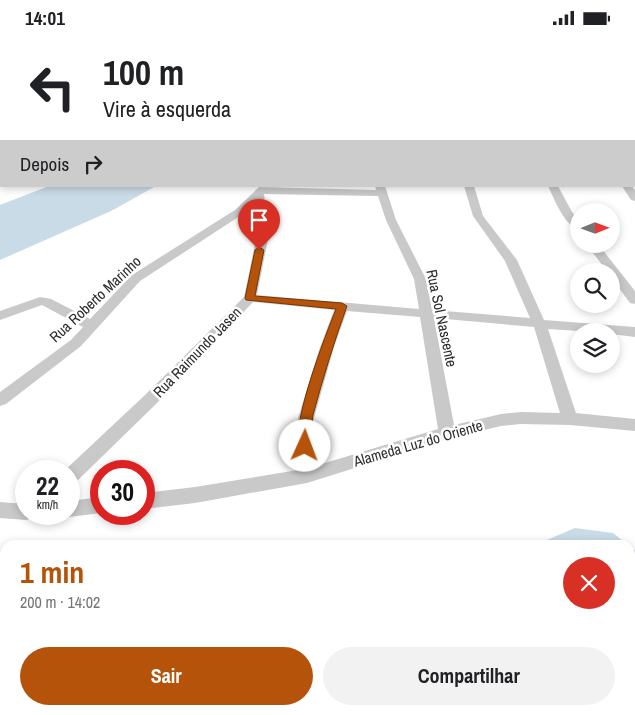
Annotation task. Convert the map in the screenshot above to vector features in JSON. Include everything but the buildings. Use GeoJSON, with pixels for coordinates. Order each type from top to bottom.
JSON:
{"type":"FeatureCollection","features":[{"type":"Feature","properties":{"kind":"street"},"geometry":{"type":"LineString","coordinates":[[469,187],[478,216],[511,260],[539,323],[570,419]]}},
{"type":"Feature","properties":{"kind":"street"},"geometry":{"type":"LineString","coordinates":[[553,187],[570,216]]}},
{"type":"Feature","properties":{"kind":"street"},"geometry":{"type":"LineString","coordinates":[[628,187],[635,198]]}},
{"type":"Feature","properties":{"kind":"street"},"geometry":{"type":"LineString","coordinates":[[262,190],[381,189]]}},
{"type":"Feature","properties":{"kind":"street","name":"Rua Sol Nascente"},"geometry":{"type":"LineString","coordinates":[[381,189],[392,220],[417,270],[427,313],[447,433]]}},
{"type":"Feature","properties":{"kind":"street","name":"Rua Raimundo Jasen"},"geometry":{"type":"LineString","coordinates":[[80,467],[151,399],[250,298],[262,233],[262,190]]}},
{"type":"Feature","properties":{"kind":"street","name":"Rua Roberto Marinho"},"geometry":{"type":"LineString","coordinates":[[0,400],[66,350],[92,326],[136,278],[239,212],[262,190]]}},
{"type":"Feature","properties":{"kind":"street"},"geometry":{"type":"LineString","coordinates":[[599,253],[635,300]]}},
{"type":"Feature","properties":{"kind":"street"},"geometry":{"type":"LineString","coordinates":[[250,298],[635,332]]}},
{"type":"Feature","properties":{"kind":"street"},"geometry":{"type":"LineString","coordinates":[[0,316],[40,301],[46,302],[92,326]]}},
{"type":"Feature","properties":{"kind":"street"},"geometry":{"type":"LineString","coordinates":[[306,476],[304,431],[306,418],[327,347],[342,306]]}},
{"type":"Feature","properties":{"kind":"street","name":"Alameda Luz do Oriente"},"geometry":{"type":"LineString","coordinates":[[155,500],[306,476],[447,433],[501,420],[570,419],[635,425]]}},
{"type":"Feature","properties":{"kind":"street"},"geometry":{"type":"LineString","coordinates":[[0,510],[15,511]]}},
{"type":"Feature","properties":{"kind":"water"},"geometry":{"type":"Polygon","coordinates":[[[46,187],[154,187],[111,211],[0,260],[0,205],[46,187]]]}},
{"type":"Feature","properties":{"kind":"water"},"geometry":{"type":"Polygon","coordinates":[[[575,528],[613,533],[622,540],[547,540],[575,528]]]}},
{"type":"Feature","properties":{"kind":"route"},"geometry":{"type":"LineString","coordinates":[[259,250],[250,298],[342,306],[327,347],[306,418],[304,431],[305,446]]}}]}
